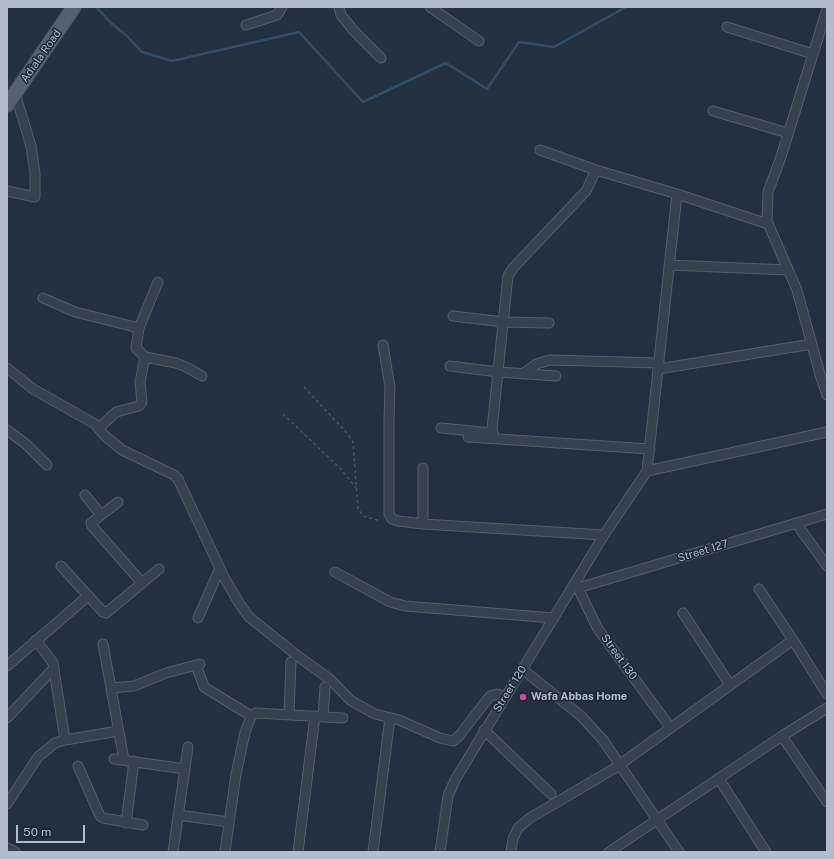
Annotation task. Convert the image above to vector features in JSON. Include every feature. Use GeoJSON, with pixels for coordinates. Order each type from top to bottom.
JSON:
{"type":"FeatureCollection","features":[{"type":"Feature","properties":{"kind":"main road","name":"Adiala Road"},"geometry":{"type":"LineString","coordinates":[[10,95],[63,7]]}},
{"type":"Feature","properties":{"kind":"main road","name":"Adiala Road"},"geometry":{"type":"LineString","coordinates":[[10,95],[74,7]]}},
{"type":"Feature","properties":{"kind":"street"},"geometry":{"type":"LineString","coordinates":[[246,25],[277,14],[282,7]]}},
{"type":"Feature","properties":{"kind":"street"},"geometry":{"type":"LineString","coordinates":[[339,7],[341,15],[354,31],[381,58]]}},
{"type":"Feature","properties":{"kind":"street"},"geometry":{"type":"LineString","coordinates":[[430,7],[479,41]]}},
{"type":"Feature","properties":{"kind":"street"},"geometry":{"type":"LineString","coordinates":[[827,8],[768,192],[767,222],[797,290],[818,368],[827,395]]}},
{"type":"Feature","properties":{"kind":"street"},"geometry":{"type":"LineString","coordinates":[[727,27],[813,54]]}},
{"type":"Feature","properties":{"kind":"street"},"geometry":{"type":"LineString","coordinates":[[7,191],[35,197],[35,172],[31,146],[10,95]]}},
{"type":"Feature","properties":{"kind":"street"},"geometry":{"type":"LineString","coordinates":[[712,111],[788,133]]}},
{"type":"Feature","properties":{"kind":"street"},"geometry":{"type":"LineString","coordinates":[[540,150],[596,170],[677,194],[768,224]]}},
{"type":"Feature","properties":{"kind":"street"},"geometry":{"type":"LineString","coordinates":[[493,433],[492,429],[508,276],[513,268],[586,191],[596,170]]}},
{"type":"Feature","properties":{"kind":"street"},"geometry":{"type":"LineString","coordinates":[[677,194],[647,471],[827,432]]}},
{"type":"Feature","properties":{"kind":"street"},"geometry":{"type":"LineString","coordinates":[[669,265],[788,270]]}},
{"type":"Feature","properties":{"kind":"street"},"geometry":{"type":"LineString","coordinates":[[158,282],[139,328],[136,348],[145,357],[176,363],[202,376]]}},
{"type":"Feature","properties":{"kind":"street"},"geometry":{"type":"LineString","coordinates":[[43,298],[76,312],[139,328]]}},
{"type":"Feature","properties":{"kind":"street"},"geometry":{"type":"LineString","coordinates":[[453,316],[503,322],[549,323]]}},
{"type":"Feature","properties":{"kind":"street"},"geometry":{"type":"LineString","coordinates":[[523,374],[536,364],[550,360],[658,366],[812,344]]}},
{"type":"Feature","properties":{"kind":"street"},"geometry":{"type":"LineString","coordinates":[[383,345],[390,387],[389,514],[392,519],[398,522],[423,524],[604,535]]}},
{"type":"Feature","properties":{"kind":"street"},"geometry":{"type":"LineString","coordinates":[[99,428],[116,412],[139,406],[142,402],[140,382],[145,357]]}},
{"type":"Feature","properties":{"kind":"street"},"geometry":{"type":"LineString","coordinates":[[818,368],[827,364]]}},
{"type":"Feature","properties":{"kind":"street"},"geometry":{"type":"LineString","coordinates":[[450,366],[498,372],[556,376]]}},
{"type":"Feature","properties":{"kind":"street"},"geometry":{"type":"LineString","coordinates":[[7,368],[33,389],[96,424],[104,435],[122,450],[174,475],[178,479],[220,568],[239,604],[263,629],[332,680],[350,700],[375,714],[412,726],[440,738],[453,741],[459,736],[490,696],[498,694],[504,697]]}},
{"type":"Feature","properties":{"kind":"street"},"geometry":{"type":"LineString","coordinates":[[441,428],[493,433],[503,440]]}},
{"type":"Feature","properties":{"kind":"street"},"geometry":{"type":"LineString","coordinates":[[7,430],[26,444],[47,465]]}},
{"type":"Feature","properties":{"kind":"street"},"geometry":{"type":"LineString","coordinates":[[468,437],[650,449]]}},
{"type":"Feature","properties":{"kind":"street"},"geometry":{"type":"LineString","coordinates":[[423,468],[423,524]]}},
{"type":"Feature","properties":{"kind":"street","name":"Street 120"},"geometry":{"type":"LineString","coordinates":[[440,852],[448,796],[455,780],[504,697],[554,618],[577,586],[604,535],[647,471]]}},
{"type":"Feature","properties":{"kind":"street"},"geometry":{"type":"LineString","coordinates":[[85,495],[101,515]]}},
{"type":"Feature","properties":{"kind":"street"},"geometry":{"type":"LineString","coordinates":[[118,502],[91,523],[142,583]]}},
{"type":"Feature","properties":{"kind":"street","name":"Street 127"},"geometry":{"type":"LineString","coordinates":[[577,586],[827,514]]}},
{"type":"Feature","properties":{"kind":"street"},"geometry":{"type":"LineString","coordinates":[[796,523],[827,566]]}},
{"type":"Feature","properties":{"kind":"street"},"geometry":{"type":"LineString","coordinates":[[61,566],[103,612],[106,613],[159,570]]}},
{"type":"Feature","properties":{"kind":"street"},"geometry":{"type":"LineString","coordinates":[[198,618],[220,568]]}},
{"type":"Feature","properties":{"kind":"street"},"geometry":{"type":"LineString","coordinates":[[335,572],[390,602],[405,606],[554,618]]}},
{"type":"Feature","properties":{"kind":"street","name":"Street 130"},"geometry":{"type":"LineString","coordinates":[[577,586],[598,629],[670,727]]}},
{"type":"Feature","properties":{"kind":"street"},"geometry":{"type":"LineString","coordinates":[[759,589],[827,694]]}},
{"type":"Feature","properties":{"kind":"street"},"geometry":{"type":"LineString","coordinates":[[7,666],[88,596]]}},
{"type":"Feature","properties":{"kind":"street"},"geometry":{"type":"LineString","coordinates":[[683,613],[730,685]]}},
{"type":"Feature","properties":{"kind":"street"},"geometry":{"type":"LineString","coordinates":[[36,640],[53,663],[65,740]]}},
{"type":"Feature","properties":{"kind":"street"},"geometry":{"type":"LineString","coordinates":[[511,852],[513,839],[518,828],[530,818],[619,764],[793,640]]}},
{"type":"Feature","properties":{"kind":"street"},"geometry":{"type":"LineString","coordinates":[[103,644],[118,731],[119,759],[185,769]]}},
{"type":"Feature","properties":{"kind":"street"},"geometry":{"type":"LineString","coordinates":[[289,715],[291,662]]}},
{"type":"Feature","properties":{"kind":"street"},"geometry":{"type":"LineString","coordinates":[[110,688],[134,686],[166,674],[198,665],[204,687],[250,716]]}},
{"type":"Feature","properties":{"kind":"street"},"geometry":{"type":"LineString","coordinates":[[7,718],[54,668]]}},
{"type":"Feature","properties":{"kind":"street"},"geometry":{"type":"LineString","coordinates":[[522,669],[581,716],[603,740],[679,852]]}},
{"type":"Feature","properties":{"kind":"street"},"geometry":{"type":"LineString","coordinates":[[298,852],[325,686]]}},
{"type":"Feature","properties":{"kind":"street"},"geometry":{"type":"LineString","coordinates":[[609,852],[782,736],[827,708]]}},
{"type":"Feature","properties":{"kind":"street"},"geometry":{"type":"LineString","coordinates":[[225,852],[236,774],[250,716],[256,713],[343,718]]}},
{"type":"Feature","properties":{"kind":"street"},"geometry":{"type":"LineString","coordinates":[[373,852],[390,718]]}},
{"type":"Feature","properties":{"kind":"street"},"geometry":{"type":"LineString","coordinates":[[484,730],[551,794]]}},
{"type":"Feature","properties":{"kind":"street"},"geometry":{"type":"LineString","coordinates":[[7,804],[38,757],[55,743],[118,731]]}},
{"type":"Feature","properties":{"kind":"street"},"geometry":{"type":"LineString","coordinates":[[782,736],[827,802]]}},
{"type":"Feature","properties":{"kind":"street"},"geometry":{"type":"LineString","coordinates":[[173,852],[188,747]]}},
{"type":"Feature","properties":{"kind":"street"},"geometry":{"type":"LineString","coordinates":[[126,823],[134,762]]}},
{"type":"Feature","properties":{"kind":"street"},"geometry":{"type":"LineString","coordinates":[[78,766],[100,816],[126,823],[143,825]]}},
{"type":"Feature","properties":{"kind":"street"},"geometry":{"type":"LineString","coordinates":[[719,779],[766,852]]}},
{"type":"Feature","properties":{"kind":"street"},"geometry":{"type":"LineString","coordinates":[[178,815],[229,822]]}},
{"type":"Feature","properties":{"kind":"street"},"geometry":{"type":"LineString","coordinates":[[7,848],[15,852]]}},
{"type":"Feature","properties":{"kind":"path"},"geometry":{"type":"LineString","coordinates":[[304,386],[346,432],[353,442],[358,509],[363,516],[377,520],[392,519]]}},
{"type":"Feature","properties":{"kind":"path"},"geometry":{"type":"LineString","coordinates":[[283,414],[341,469],[356,489]]}},
{"type":"Feature","properties":{"kind":"waterway"},"geometry":{"type":"LineString","coordinates":[[96,7],[142,52],[172,61],[299,32],[363,102],[446,63],[487,89],[519,42],[554,47],[626,7]]}},
{"type":"Feature","properties":{"kind":"place","name":"Wafa Abbas Home"},"geometry":{"type":"Point","coordinates":[523,697]}}]}
